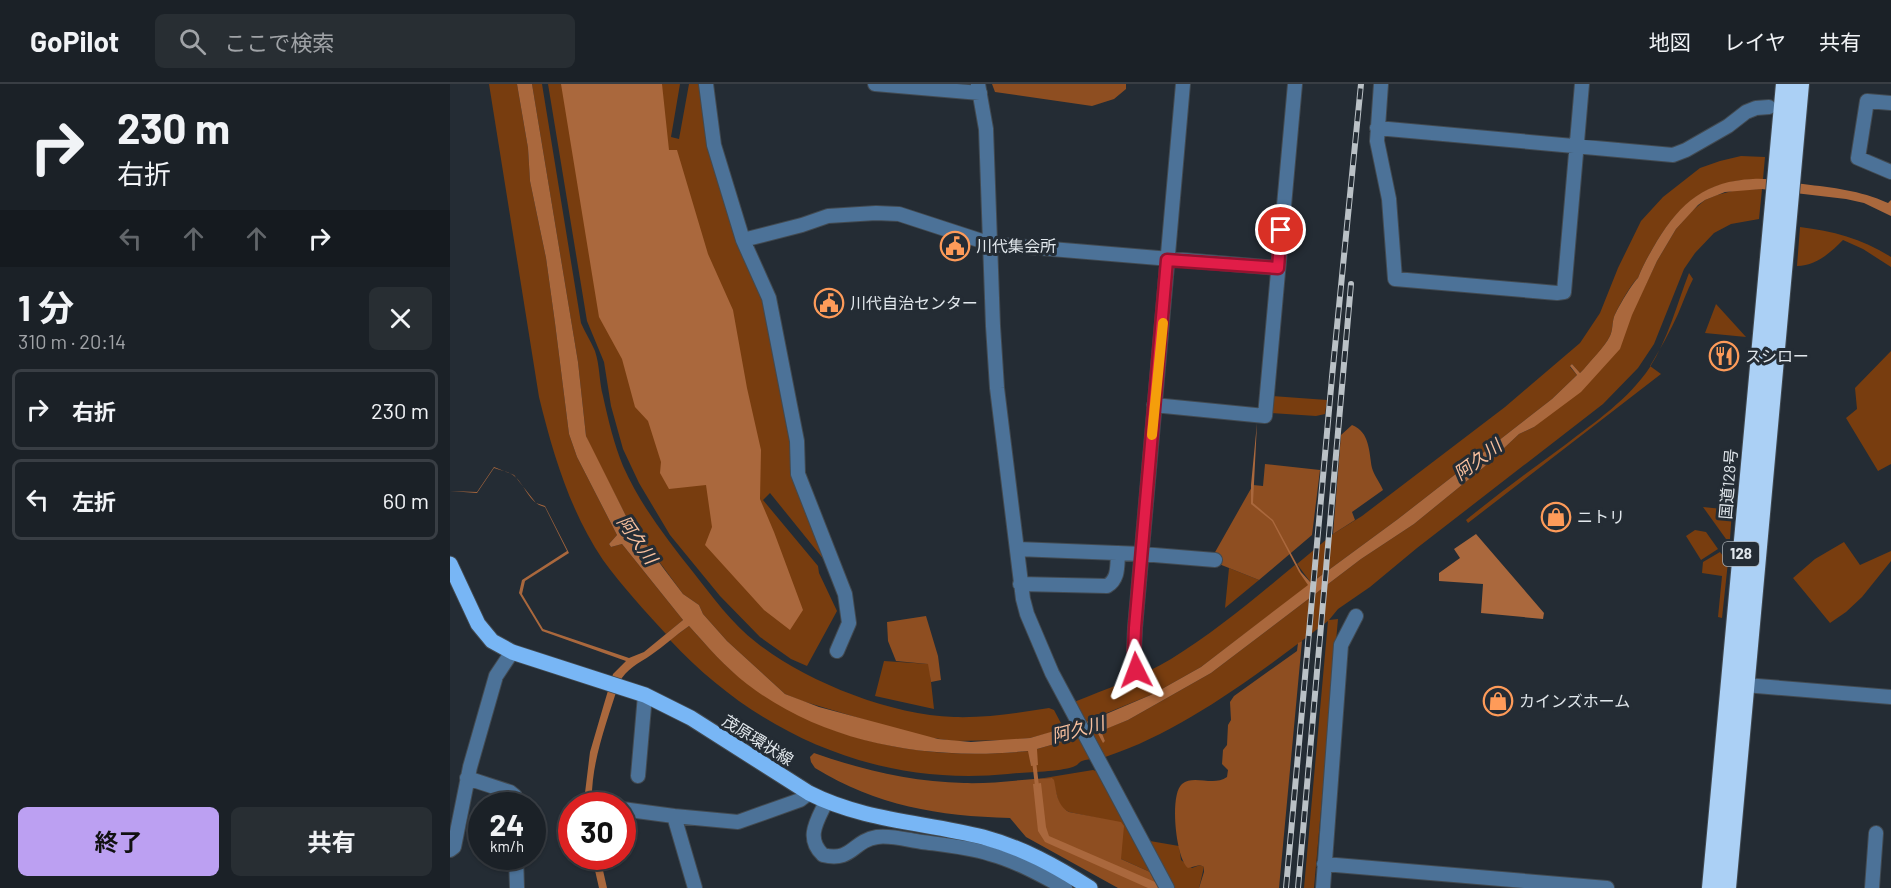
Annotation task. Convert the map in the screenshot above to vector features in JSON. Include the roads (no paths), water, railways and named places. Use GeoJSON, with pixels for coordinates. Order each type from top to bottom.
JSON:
{"type":"FeatureCollection","features":[{"type":"Feature","properties":{"kind":"highway","name":"国道128号"},"geometry":{"type":"LineString","coordinates":[[1785,84],[1786,158]]}},
{"type":"Feature","properties":{"kind":"highway","name":"国道128号"},"geometry":{"type":"LineString","coordinates":[[1711,888],[1786,158],[1800,84]]}},
{"type":"Feature","properties":{"kind":"highway","name":"国道128号"},"geometry":{"type":"LineString","coordinates":[[1727,888],[1745,685],[1780,219]]}},
{"type":"Feature","properties":{"kind":"main road","name":"茂原環状線"},"geometry":{"type":"LineString","coordinates":[[450,564],[478,624],[492,641],[512,652],[645,695],[691,718],[809,793],[826,801],[853,811],[886,819],[981,836],[1007,844],[1054,865],[1090,888]]}},
{"type":"Feature","properties":{"kind":"street"},"geometry":{"type":"LineString","coordinates":[[706,84],[714,145],[743,240],[769,298],[797,441],[798,474],[845,594],[849,623],[837,651]]}},
{"type":"Feature","properties":{"kind":"street"},"geometry":{"type":"LineString","coordinates":[[875,84],[979,89],[986,129],[997,388],[1020,584],[1027,614],[1052,673],[1167,888]]}},
{"type":"Feature","properties":{"kind":"street"},"geometry":{"type":"LineString","coordinates":[[1136,670],[1134,651],[1183,84]]}},
{"type":"Feature","properties":{"kind":"street"},"geometry":{"type":"LineString","coordinates":[[1154,405],[1265,416],[1295,84]]}},
{"type":"Feature","properties":{"kind":"street"},"geometry":{"type":"LineString","coordinates":[[1382,84],[1377,141],[1389,200],[1395,279],[1557,293],[1564,292],[1582,84]]}},
{"type":"Feature","properties":{"kind":"street"},"geometry":{"type":"LineString","coordinates":[[1891,103],[1867,101],[1858,158],[1891,172]]}},
{"type":"Feature","properties":{"kind":"street"},"geometry":{"type":"LineString","coordinates":[[1377,128],[1667,155],[1678,154],[1728,126],[1746,112],[1756,108],[1769,108]]}},
{"type":"Feature","properties":{"kind":"street"},"geometry":{"type":"LineString","coordinates":[[743,240],[828,216],[899,214],[991,244],[1278,268]]}},
{"type":"Feature","properties":{"kind":"street"},"geometry":{"type":"LineString","coordinates":[[1017,549],[1142,554],[1215,560]]}},
{"type":"Feature","properties":{"kind":"street"},"geometry":{"type":"LineString","coordinates":[[1020,584],[1107,586],[1113,583],[1116,577],[1118,553]]}},
{"type":"Feature","properties":{"kind":"street"},"geometry":{"type":"LineString","coordinates":[[1323,888],[1341,645],[1356,616]]}},
{"type":"Feature","properties":{"kind":"street"},"geometry":{"type":"LineString","coordinates":[[450,850],[454,847],[467,778],[496,676],[512,652]]}},
{"type":"Feature","properties":{"kind":"street"},"geometry":{"type":"LineString","coordinates":[[1745,685],[1891,697]]}},
{"type":"Feature","properties":{"kind":"street"},"geometry":{"type":"LineString","coordinates":[[638,776],[645,695]]}},
{"type":"Feature","properties":{"kind":"street"},"geometry":{"type":"LineString","coordinates":[[467,778],[510,792]]}},
{"type":"Feature","properties":{"kind":"street"},"geometry":{"type":"LineString","coordinates":[[636,811],[738,822],[800,800],[809,793]]}},
{"type":"Feature","properties":{"kind":"street"},"geometry":{"type":"LineString","coordinates":[[826,801],[813,832],[813,842],[823,855],[842,856],[866,840],[888,837],[990,854],[1039,882],[1065,888]]}},
{"type":"Feature","properties":{"kind":"street"},"geometry":{"type":"LineString","coordinates":[[674,816],[695,888]]}},
{"type":"Feature","properties":{"kind":"street"},"geometry":{"type":"LineString","coordinates":[[1872,888],[1876,833]]}},
{"type":"Feature","properties":{"kind":"street"},"geometry":{"type":"LineString","coordinates":[[1324,864],[1607,888]]}},
{"type":"Feature","properties":{"kind":"street"},"geometry":{"type":"LineString","coordinates":[[516,870],[517,888]]}},
{"type":"Feature","properties":{"kind":"water","name":"阿久川"},"geometry":{"type":"Polygon","coordinates":[[[517,84],[532,84],[578,362],[586,436],[627,518],[683,594],[699,605],[703,614],[727,641],[785,694],[819,707],[938,739],[971,742],[1030,738],[1092,720],[1153,694],[1201,667],[1308,585],[1272,521],[1251,504],[1257,423],[1253,503],[1273,520],[1301,572],[1311,583],[1398,519],[1552,399],[1577,375],[1570,366],[1572,364],[1580,373],[1584,369],[1611,334],[1616,313],[1666,227],[1696,196],[1722,184],[1759,179],[1846,190],[1888,203],[1891,200],[1891,216],[1864,203],[1846,199],[1762,189],[1725,192],[1705,200],[1676,229],[1657,261],[1632,315],[1620,349],[1581,392],[1534,427],[1519,434],[1484,467],[1414,524],[1361,559],[1211,673],[1128,720],[1101,731],[1105,741],[1103,743],[1097,732],[1037,749],[1038,765],[1031,766],[1028,751],[955,753],[918,750],[845,735],[811,722],[778,705],[747,684],[689,626],[633,667],[622,678],[600,743],[592,792],[585,792],[590,752],[613,674],[626,661],[542,631],[519,593],[522,580],[567,551],[545,507],[537,503],[545,506],[569,553],[525,581],[522,594],[543,629],[629,658],[644,652],[683,620],[622,544],[611,547],[609,544],[617,535],[577,457],[569,434],[546,258],[530,181],[528,148],[517,84]]]}},
{"type":"Feature","properties":{"kind":"water"},"geometry":{"type":"Polygon","coordinates":[[[561,84],[662,84],[669,150],[677,150],[708,254],[733,310],[761,450],[760,499],[803,610],[790,630],[764,610],[705,545],[712,527],[706,485],[669,489],[660,473],[661,462],[648,421],[635,407],[622,359],[599,317],[561,84]]]}},
{"type":"Feature","properties":{"kind":"water"},"geometry":{"type":"Polygon","coordinates":[[[494,467],[505,471],[494,468],[477,493],[450,491],[477,492],[494,467]]]}},
{"type":"Feature","properties":{"kind":"water"},"geometry":{"type":"Polygon","coordinates":[[[1476,534],[1544,613],[1543,619],[1481,613],[1483,584],[1439,581],[1439,573],[1460,558],[1454,549],[1476,534]]]}},
{"type":"Feature","properties":{"kind":"water"},"geometry":{"type":"Polygon","coordinates":[[[1041,783],[1049,836],[1169,888],[1148,888],[1045,842],[1038,831],[1033,784],[1041,783]]]}},
{"type":"Feature","properties":{"kind":"water"},"geometry":{"type":"Polygon","coordinates":[[[595,870],[603,870],[607,888],[599,888],[595,870]]]}},
{"type":"Feature","properties":{"kind":"waterway"},"geometry":{"type":"LineString","coordinates":[[1034,761],[1037,786]]}},
{"type":"Feature","properties":{"kind":"railway"},"geometry":{"type":"LineString","coordinates":[[1286,888],[1361,84]]}},
{"type":"Feature","properties":{"kind":"railway"},"geometry":{"type":"LineString","coordinates":[[1298,888],[1351,284]]}},
{"type":"Feature","properties":{"kind":"place","name":"川代集会所"},"geometry":{"type":"Point","coordinates":[955,246]}},
{"type":"Feature","properties":{"kind":"place","name":"川代自治センター"},"geometry":{"type":"Point","coordinates":[829,303]}},
{"type":"Feature","properties":{"kind":"place","name":"スシロー"},"geometry":{"type":"Point","coordinates":[1724,356]}},
{"type":"Feature","properties":{"kind":"place","name":"ニトリ"},"geometry":{"type":"Point","coordinates":[1556,517]}},
{"type":"Feature","properties":{"kind":"place","name":"カインズホーム"},"geometry":{"type":"Point","coordinates":[1498,701]}}]}
